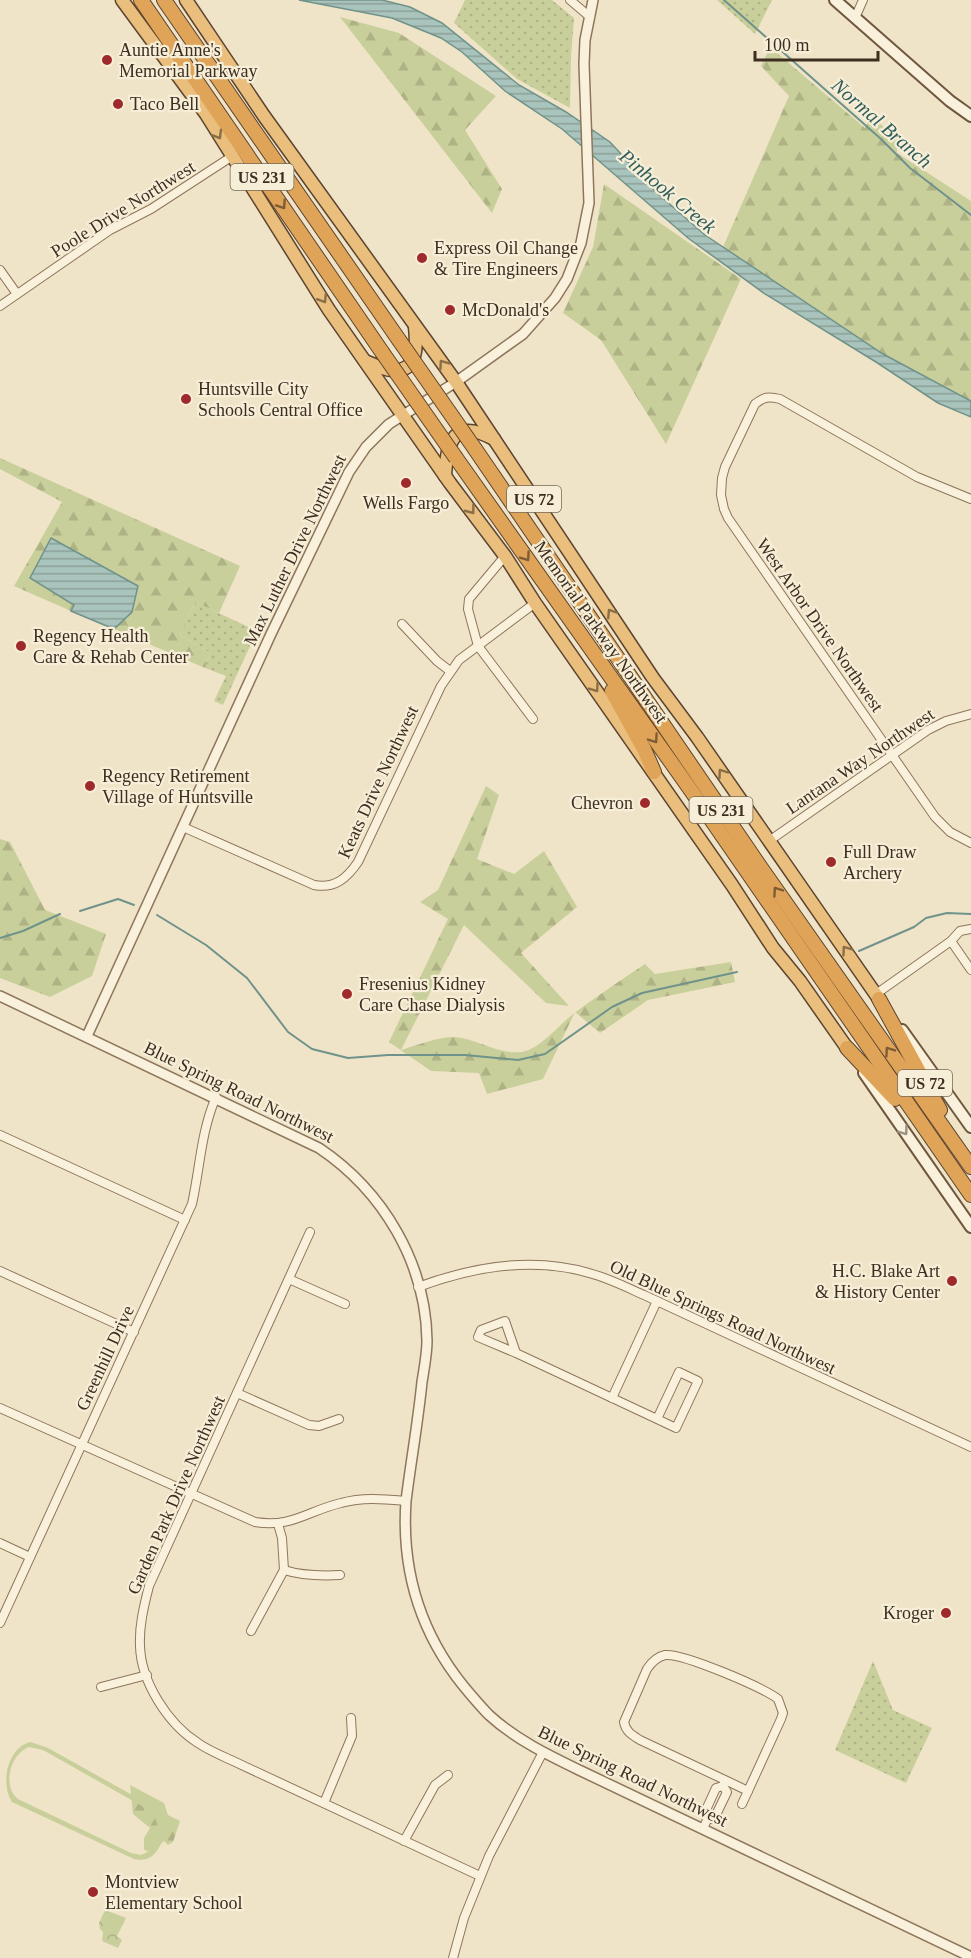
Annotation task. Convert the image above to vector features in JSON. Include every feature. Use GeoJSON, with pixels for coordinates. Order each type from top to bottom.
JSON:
{"type":"FeatureCollection","features":[{"type":"Feature","properties":{"kind":"highway","name":"Memorial Parkway Northwest"},"geometry":{"type":"LineString","coordinates":[[164,0],[475,449],[760,868],[971,1167]]}},
{"type":"Feature","properties":{"kind":"highway","name":"US 72"},"geometry":{"type":"LineString","coordinates":[[186,0],[264,116],[456,382],[653,678],[697,736],[878,997],[971,1167]]}},
{"type":"Feature","properties":{"kind":"highway","name":"US 72"},"geometry":{"type":"LineString","coordinates":[[123,1],[206,114],[231,158],[273,219],[329,310],[445,476],[505,556],[773,948],[800,981],[847,1048],[883,1085],[952,1167]]}},
{"type":"Feature","properties":{"kind":"highway","name":"Memorial Parkway Northwest"},"geometry":{"type":"LineString","coordinates":[[142,1],[382,352],[971,1196]]}},
{"type":"Feature","properties":{"kind":"highway"},"geometry":{"type":"LineString","coordinates":[[365,361],[391,370],[403,370],[411,364],[417,349],[414,323]]}},
{"type":"Feature","properties":{"kind":"highway"},"geometry":{"type":"LineString","coordinates":[[445,476],[446,453],[451,440],[458,433],[470,430],[495,440]]}},
{"type":"Feature","properties":{"kind":"highway"},"geometry":{"type":"LineString","coordinates":[[596,657],[604,678],[644,748],[654,772]]}},
{"type":"Feature","properties":{"kind":"main road"},"geometry":{"type":"LineString","coordinates":[[835,0],[950,101],[971,116]]}},
{"type":"Feature","properties":{"kind":"main road"},"geometry":{"type":"LineString","coordinates":[[878,997],[971,1127]]}},
{"type":"Feature","properties":{"kind":"main road"},"geometry":{"type":"LineString","coordinates":[[847,1048],[971,1227]]}},
{"type":"Feature","properties":{"kind":"street"},"geometry":{"type":"LineString","coordinates":[[570,0],[590,17]]}},
{"type":"Feature","properties":{"kind":"street","name":"Max Luther Drive Northwest"},"geometry":{"type":"LineString","coordinates":[[87,1036],[341,486],[366,447],[389,424],[456,382],[523,334],[555,298],[567,279],[581,243],[589,203],[584,64],[593,0]]}},
{"type":"Feature","properties":{"kind":"street"},"geometry":{"type":"LineString","coordinates":[[855,18],[863,0]]}},
{"type":"Feature","properties":{"kind":"street","name":"Poole Drive Northwest"},"geometry":{"type":"LineString","coordinates":[[0,306],[110,230],[151,209],[231,158]]}},
{"type":"Feature","properties":{"kind":"street"},"geometry":{"type":"LineString","coordinates":[[0,270],[17,294]]}},
{"type":"Feature","properties":{"kind":"street","name":"West Arbor Drive Northwest"},"geometry":{"type":"LineString","coordinates":[[971,499],[917,477],[780,399],[764,397],[755,404],[725,467],[721,495],[724,509],[935,817],[957,837],[971,843]]}},
{"type":"Feature","properties":{"kind":"street"},"geometry":{"type":"LineString","coordinates":[[505,556],[469,599],[468,609],[478,646],[533,719]]}},
{"type":"Feature","properties":{"kind":"street","name":"Keats Drive Northwest"},"geometry":{"type":"LineString","coordinates":[[183,827],[314,885],[323,887],[342,881],[350,875],[358,862],[428,712],[450,671],[459,660],[536,603]]}},
{"type":"Feature","properties":{"kind":"street"},"geometry":{"type":"LineString","coordinates":[[402,624],[437,661],[450,671]]}},
{"type":"Feature","properties":{"kind":"street","name":"Lantana Way Northwest"},"geometry":{"type":"LineString","coordinates":[[769,841],[928,730],[946,721],[971,714]]}},
{"type":"Feature","properties":{"kind":"street"},"geometry":{"type":"LineString","coordinates":[[878,997],[951,941],[960,931],[971,929]]}},
{"type":"Feature","properties":{"kind":"street"},"geometry":{"type":"LineString","coordinates":[[951,941],[971,970]]}},
{"type":"Feature","properties":{"kind":"street","name":"Blue Spring Road Northwest"},"geometry":{"type":"LineString","coordinates":[[1,999],[87,1036],[312,1144],[350,1170],[372,1195],[398,1232],[410,1256],[423,1305],[427,1341],[406,1501],[405,1522],[409,1569],[430,1637],[455,1677],[489,1715],[523,1741],[543,1752],[705,1824],[971,1957]]}},
{"type":"Feature","properties":{"kind":"street","name":"Greenhill Drive"},"geometry":{"type":"LineString","coordinates":[[0,1623],[192,1204],[205,1125],[216,1098]]}},
{"type":"Feature","properties":{"kind":"street"},"geometry":{"type":"LineString","coordinates":[[0,1135],[185,1220]]}},
{"type":"Feature","properties":{"kind":"street","name":"Garden Park Drive Northwest"},"geometry":{"type":"LineString","coordinates":[[310,1232],[149,1586],[143,1609],[140,1648],[147,1675],[165,1712],[196,1742],[480,1876]]}},
{"type":"Feature","properties":{"kind":"street","name":"Old Blue Springs Road Northwest"},"geometry":{"type":"LineString","coordinates":[[418,1287],[478,1269],[520,1264],[554,1265],[591,1273],[657,1301],[971,1447]]}},
{"type":"Feature","properties":{"kind":"street"},"geometry":{"type":"LineString","coordinates":[[0,1271],[134,1332]]}},
{"type":"Feature","properties":{"kind":"street"},"geometry":{"type":"LineString","coordinates":[[289,1280],[345,1304]]}},
{"type":"Feature","properties":{"kind":"street"},"geometry":{"type":"LineString","coordinates":[[612,1398],[657,1301]]}},
{"type":"Feature","properties":{"kind":"street"},"geometry":{"type":"LineString","coordinates":[[516,1353],[505,1321],[481,1330],[478,1337],[676,1428],[698,1381],[679,1372],[657,1419]]}},
{"type":"Feature","properties":{"kind":"street"},"geometry":{"type":"LineString","coordinates":[[237,1393],[309,1425],[319,1426],[339,1419]]}},
{"type":"Feature","properties":{"kind":"street"},"geometry":{"type":"LineString","coordinates":[[0,1408],[255,1522],[278,1524],[293,1521],[338,1503],[361,1498],[406,1501]]}},
{"type":"Feature","properties":{"kind":"street"},"geometry":{"type":"LineString","coordinates":[[251,1631],[284,1570],[282,1538],[278,1524]]}},
{"type":"Feature","properties":{"kind":"street"},"geometry":{"type":"LineString","coordinates":[[0,1543],[30,1557]]}},
{"type":"Feature","properties":{"kind":"street"},"geometry":{"type":"LineString","coordinates":[[284,1570],[322,1576],[340,1575]]}},
{"type":"Feature","properties":{"kind":"street"},"geometry":{"type":"LineString","coordinates":[[742,1804],[748,1791],[781,1719],[783,1713],[778,1699],[711,1667],[669,1655],[661,1656],[652,1662],[624,1722],[629,1734],[724,1783],[748,1791]]}},
{"type":"Feature","properties":{"kind":"street"},"geometry":{"type":"LineString","coordinates":[[101,1687],[147,1675]]}},
{"type":"Feature","properties":{"kind":"street"},"geometry":{"type":"LineString","coordinates":[[324,1803],[352,1737],[351,1718]]}},
{"type":"Feature","properties":{"kind":"street"},"geometry":{"type":"LineString","coordinates":[[453,1958],[464,1918],[480,1876],[543,1752]]}},
{"type":"Feature","properties":{"kind":"street"},"geometry":{"type":"LineString","coordinates":[[404,1841],[435,1785],[448,1774]]}},
{"type":"Feature","properties":{"kind":"street"},"geometry":{"type":"LineString","coordinates":[[705,1824],[715,1817],[727,1792],[724,1783]]}},
{"type":"Feature","properties":{"kind":"green space"},"geometry":{"type":"Polygon","coordinates":[[[465,0],[552,0],[574,18],[570,108],[517,79],[454,23],[465,0]]]}},
{"type":"Feature","properties":{"kind":"green space"},"geometry":{"type":"Polygon","coordinates":[[[717,0],[772,0],[755,34],[717,0]]]}},
{"type":"Feature","properties":{"kind":"green space"},"geometry":{"type":"Polygon","coordinates":[[[340,17],[399,33],[496,96],[465,130],[502,189],[492,213],[340,17]]]}},
{"type":"Feature","properties":{"kind":"green space"},"geometry":{"type":"Polygon","coordinates":[[[770,47],[865,128],[871,116],[897,138],[897,153],[971,201],[971,401],[883,354],[723,247],[789,96],[761,66],[770,47]]]}},
{"type":"Feature","properties":{"kind":"green space"},"geometry":{"type":"Polygon","coordinates":[[[604,184],[741,279],[666,444],[601,340],[563,313],[593,247],[604,184]]]}},
{"type":"Feature","properties":{"kind":"green space"},"geometry":{"type":"Polygon","coordinates":[[[0,458],[240,566],[219,613],[195,602],[180,635],[210,653],[205,668],[114,629],[132,612],[51,538],[30,578],[74,605],[71,611],[14,586],[62,502],[0,469],[0,458]]]}},
{"type":"Feature","properties":{"kind":"green space"},"geometry":{"type":"Polygon","coordinates":[[[195,602],[257,631],[223,705],[214,701],[226,676],[205,668],[210,653],[180,635],[195,602]]]}},
{"type":"Feature","properties":{"kind":"green space"},"geometry":{"type":"Polygon","coordinates":[[[486,786],[499,795],[477,859],[514,874],[544,851],[577,907],[521,953],[569,1006],[546,1003],[464,925],[401,1050],[434,1040],[455,1037],[496,1049],[522,1052],[544,1041],[575,1013],[543,1079],[487,1094],[479,1073],[431,1071],[389,1042],[448,919],[420,902],[438,890],[486,786]]]}},
{"type":"Feature","properties":{"kind":"green space"},"geometry":{"type":"Polygon","coordinates":[[[0,839],[10,842],[45,910],[106,934],[92,976],[50,997],[0,978],[0,839]]]}},
{"type":"Feature","properties":{"kind":"green space"},"geometry":{"type":"Polygon","coordinates":[[[731,962],[735,982],[648,1000],[600,1033],[575,1012],[645,964],[655,974],[731,962]]]}},
{"type":"Feature","properties":{"kind":"green space"},"geometry":{"type":"Polygon","coordinates":[[[873,1661],[893,1710],[932,1728],[906,1783],[835,1750],[873,1661]]]}},
{"type":"Feature","properties":{"kind":"green space"},"geometry":{"type":"Polygon","coordinates":[[[31,1742],[48,1748],[152,1806],[162,1818],[165,1827],[159,1848],[153,1856],[142,1860],[134,1859],[12,1802],[8,1794],[6,1776],[11,1758],[23,1745],[31,1742]],[[29,1747],[17,1756],[13,1763],[9,1779],[13,1793],[18,1799],[131,1853],[141,1855],[153,1847],[158,1829],[149,1810],[43,1750],[29,1747]]]}},
{"type":"Feature","properties":{"kind":"green space"},"geometry":{"type":"Polygon","coordinates":[[[130,1785],[164,1803],[168,1815],[180,1821],[173,1842],[168,1845],[164,1841],[154,1850],[144,1849],[144,1838],[150,1828],[133,1814],[130,1785]]]}},
{"type":"Feature","properties":{"kind":"green space"},"geometry":{"type":"Polygon","coordinates":[[[105,1910],[126,1918],[117,1936],[122,1940],[118,1948],[102,1941],[103,1932],[99,1923],[105,1910]]]}},
{"type":"Feature","properties":{"kind":"water"},"geometry":{"type":"Polygon","coordinates":[[[299,0],[382,0],[410,7],[442,23],[519,85],[566,112],[610,142],[657,193],[705,235],[883,354],[971,401],[971,417],[938,403],[765,294],[688,238],[562,129],[505,91],[462,52],[441,38],[392,18],[299,0]]]}},
{"type":"Feature","properties":{"kind":"water"},"geometry":{"type":"Polygon","coordinates":[[[51,538],[138,586],[132,612],[114,629],[71,611],[74,605],[30,578],[51,538]]]}},
{"type":"Feature","properties":{"kind":"waterway","name":"Normal Branch"},"geometry":{"type":"LineString","coordinates":[[724,0],[881,139],[910,168],[971,215]]}},
{"type":"Feature","properties":{"kind":"waterway"},"geometry":{"type":"LineString","coordinates":[[80,911],[118,899],[134,905]]}},
{"type":"Feature","properties":{"kind":"waterway"},"geometry":{"type":"LineString","coordinates":[[859,951],[914,927],[926,918],[947,913],[971,914]]}},
{"type":"Feature","properties":{"kind":"waterway"},"geometry":{"type":"LineString","coordinates":[[0,938],[23,931],[60,914]]}},
{"type":"Feature","properties":{"kind":"waterway"},"geometry":{"type":"LineString","coordinates":[[157,915],[206,945],[247,978],[288,1032],[312,1049],[348,1058],[388,1055],[465,1055],[518,1060],[545,1054],[612,1007],[642,993],[737,972]]}},
{"type":"Feature","properties":{"kind":"place","name":"Auntie Anne's Memorial Parkway"},"geometry":{"type":"Point","coordinates":[107,60]}},
{"type":"Feature","properties":{"kind":"place","name":"Taco Bell"},"geometry":{"type":"Point","coordinates":[118,104]}},
{"type":"Feature","properties":{"kind":"place","name":"Express Oil Change & Tire Engineers"},"geometry":{"type":"Point","coordinates":[422,258]}},
{"type":"Feature","properties":{"kind":"place","name":"McDonald's"},"geometry":{"type":"Point","coordinates":[450,310]}},
{"type":"Feature","properties":{"kind":"place","name":"Huntsville City Schools Central Office"},"geometry":{"type":"Point","coordinates":[186,399]}},
{"type":"Feature","properties":{"kind":"place","name":"Wells Fargo"},"geometry":{"type":"Point","coordinates":[406,483]}},
{"type":"Feature","properties":{"kind":"place","name":"Regency Health Care & Rehab Center"},"geometry":{"type":"Point","coordinates":[21,646]}},
{"type":"Feature","properties":{"kind":"place","name":"Regency Retirement Village of Huntsville"},"geometry":{"type":"Point","coordinates":[90,786]}},
{"type":"Feature","properties":{"kind":"place","name":"Chevron"},"geometry":{"type":"Point","coordinates":[645,803]}},
{"type":"Feature","properties":{"kind":"place","name":"Full Draw Archery"},"geometry":{"type":"Point","coordinates":[831,862]}},
{"type":"Feature","properties":{"kind":"place","name":"Fresenius Kidney Care Chase Dialysis"},"geometry":{"type":"Point","coordinates":[347,994]}},
{"type":"Feature","properties":{"kind":"place","name":"H.C. Blake Art & History Center"},"geometry":{"type":"Point","coordinates":[952,1281]}},
{"type":"Feature","properties":{"kind":"place","name":"Kroger"},"geometry":{"type":"Point","coordinates":[946,1613]}},
{"type":"Feature","properties":{"kind":"place","name":"Montview Elementary School"},"geometry":{"type":"Point","coordinates":[93,1892]}},
{"type":"Feature","properties":{"kind":"water label","name":"Pinhook Creek"},"geometry":{"type":"Point","coordinates":[668,191]}}]}
